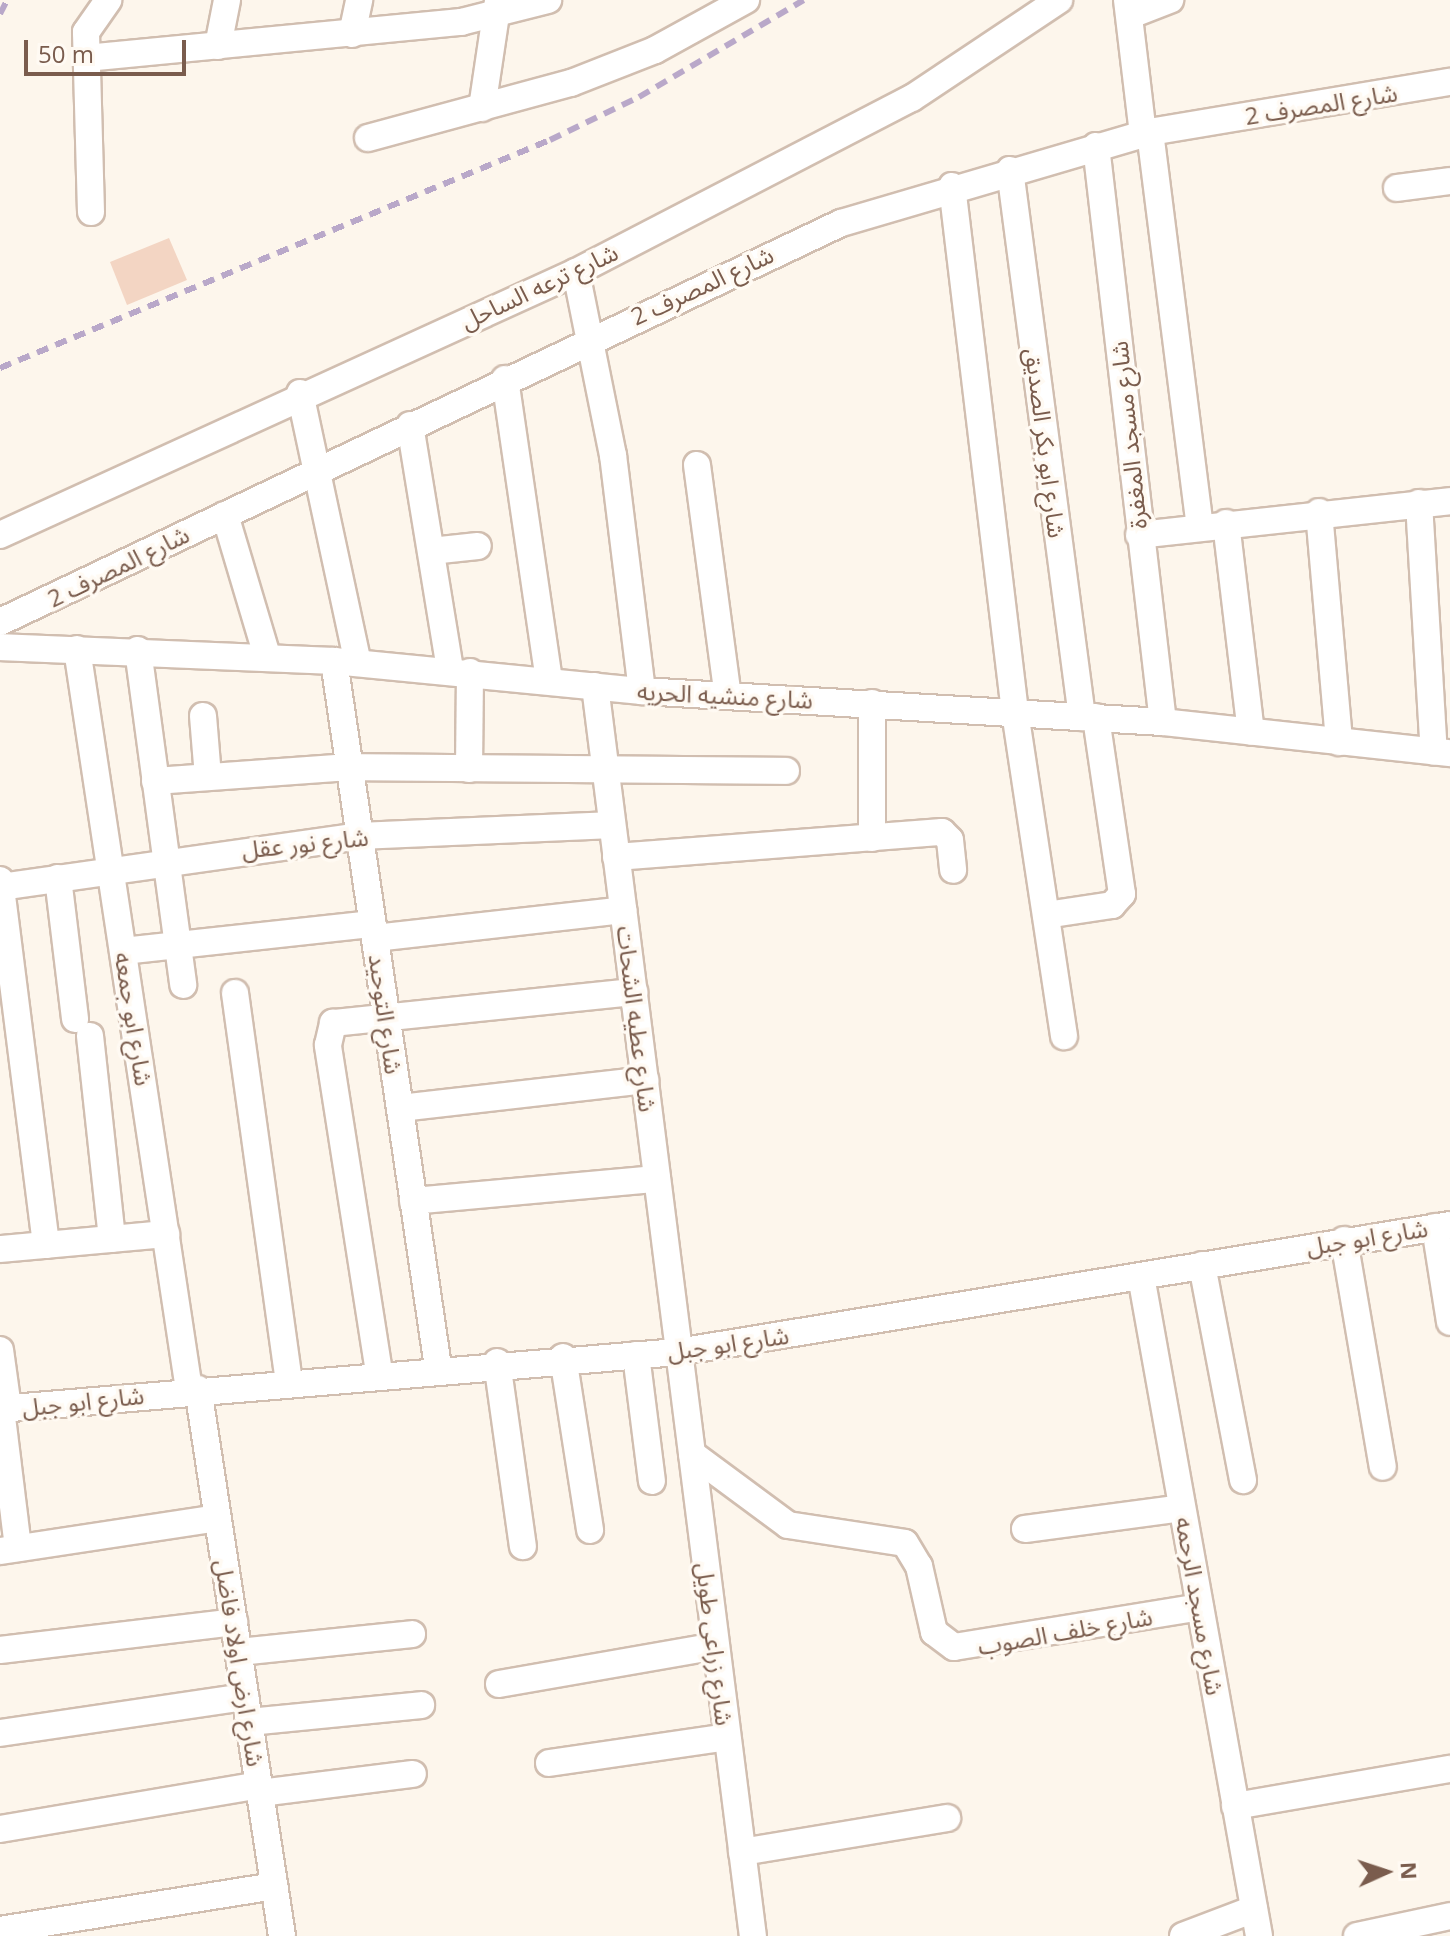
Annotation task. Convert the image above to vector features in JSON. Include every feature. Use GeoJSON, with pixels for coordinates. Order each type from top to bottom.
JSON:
{"type":"FeatureCollection","features":[{"type":"Feature","properties":{"kind":"street"},"geometry":{"type":"LineString","coordinates":[[91,212],[86,58],[89,23],[108,0]]}},
{"type":"Feature","properties":{"kind":"street"},"geometry":{"type":"LineString","coordinates":[[218,46],[227,0]]}},
{"type":"Feature","properties":{"kind":"street"},"geometry":{"type":"LineString","coordinates":[[352,34],[359,0]]}},
{"type":"Feature","properties":{"kind":"street"},"geometry":{"type":"LineString","coordinates":[[86,58],[352,34],[548,0]]}},
{"type":"Feature","properties":{"kind":"street"},"geometry":{"type":"LineString","coordinates":[[368,138],[482,108],[613,68],[746,0]]}},
{"type":"Feature","properties":{"kind":"street","name":"شارع ترعه الساحل"},"geometry":{"type":"LineString","coordinates":[[0,535],[300,393],[576,272],[912,98],[1059,0]]}},
{"type":"Feature","properties":{"kind":"street"},"geometry":{"type":"LineString","coordinates":[[1170,0],[1130,7],[1147,133],[1251,732]]}},
{"type":"Feature","properties":{"kind":"street"},"geometry":{"type":"LineString","coordinates":[[482,108],[497,9]]}},
{"type":"Feature","properties":{"kind":"street","name":"شارع المصرف 2"},"geometry":{"type":"LineString","coordinates":[[0,622],[805,238],[952,186],[1147,133],[1450,82]]}},
{"type":"Feature","properties":{"kind":"street","name":"شارع مسجد المغفرة"},"geometry":{"type":"LineString","coordinates":[[1096,146],[1163,722]]}},
{"type":"Feature","properties":{"kind":"street","name":"شارع ابو بكر الصديق"},"geometry":{"type":"LineString","coordinates":[[1010,170],[1089,717],[1122,894],[1112,905],[1046,915]]}},
{"type":"Feature","properties":{"kind":"street"},"geometry":{"type":"LineString","coordinates":[[1397,188],[1450,181]]}},
{"type":"Feature","properties":{"kind":"street"},"geometry":{"type":"LineString","coordinates":[[952,186],[1015,712],[1064,1036]]}},
{"type":"Feature","properties":{"kind":"street"},"geometry":{"type":"LineString","coordinates":[[576,272],[590,338],[642,691]]}},
{"type":"Feature","properties":{"kind":"street"},"geometry":{"type":"LineString","coordinates":[[505,379],[549,681]]}},
{"type":"Feature","properties":{"kind":"street","name":"شارع التوحيد"},"geometry":{"type":"LineString","coordinates":[[300,393],[317,470],[346,662],[349,767],[438,1367]]}},
{"type":"Feature","properties":{"kind":"street"},"geometry":{"type":"LineString","coordinates":[[410,425],[431,551],[460,671],[469,769]]}},
{"type":"Feature","properties":{"kind":"street"},"geometry":{"type":"LineString","coordinates":[[697,465],[728,696]]}},
{"type":"Feature","properties":{"kind":"street"},"geometry":{"type":"LineString","coordinates":[[1139,535],[1319,512],[1450,501]]}},
{"type":"Feature","properties":{"kind":"street"},"geometry":{"type":"LineString","coordinates":[[1419,503],[1442,752]]}},
{"type":"Feature","properties":{"kind":"street"},"geometry":{"type":"LineString","coordinates":[[1319,512],[1339,742]]}},
{"type":"Feature","properties":{"kind":"street"},"geometry":{"type":"LineString","coordinates":[[225,515],[267,656]]}},
{"type":"Feature","properties":{"kind":"street"},"geometry":{"type":"LineString","coordinates":[[431,551],[478,546]]}},
{"type":"Feature","properties":{"kind":"street","name":"شارع منشيه الحريه"},"geometry":{"type":"LineString","coordinates":[[0,647],[267,656],[460,671],[642,691],[1163,722],[1442,752]]}},
{"type":"Feature","properties":{"kind":"street","name":"شارع ابو جمعه"},"geometry":{"type":"LineString","coordinates":[[77,649],[166,1234],[194,1390]]}},
{"type":"Feature","properties":{"kind":"street"},"geometry":{"type":"LineString","coordinates":[[138,650],[183,985]]}},
{"type":"Feature","properties":{"kind":"street","name":"شارع عطيه الشحات"},"geometry":{"type":"LineString","coordinates":[[595,686],[678,1352]]}},
{"type":"Feature","properties":{"kind":"street"},"geometry":{"type":"LineString","coordinates":[[872,703],[872,838]]}},
{"type":"Feature","properties":{"kind":"street"},"geometry":{"type":"LineString","coordinates":[[203,716],[208,777]]}},
{"type":"Feature","properties":{"kind":"street"},"geometry":{"type":"LineString","coordinates":[[155,781],[349,767],[786,771]]}},
{"type":"Feature","properties":{"kind":"street","name":"شارع نور عقل"},"geometry":{"type":"LineString","coordinates":[[1,887],[166,860],[360,836],[612,825]]}},
{"type":"Feature","properties":{"kind":"street"},"geometry":{"type":"LineString","coordinates":[[616,857],[942,832],[950,840],[953,870]]}},
{"type":"Feature","properties":{"kind":"street"},"geometry":{"type":"LineString","coordinates":[[58,878],[83,1027],[112,1239]]}},
{"type":"Feature","properties":{"kind":"street"},"geometry":{"type":"LineString","coordinates":[[0,880],[9,1027],[46,1245]]}},
{"type":"Feature","properties":{"kind":"street"},"geometry":{"type":"LineString","coordinates":[[123,951],[623,910]]}},
{"type":"Feature","properties":{"kind":"street"},"geometry":{"type":"LineString","coordinates":[[379,1372],[328,1031],[345,1017],[634,992]]}},
{"type":"Feature","properties":{"kind":"street"},"geometry":{"type":"LineString","coordinates":[[235,993],[289,1380]]}},
{"type":"Feature","properties":{"kind":"street"},"geometry":{"type":"LineString","coordinates":[[400,1108],[645,1080]]}},
{"type":"Feature","properties":{"kind":"street"},"geometry":{"type":"LineString","coordinates":[[413,1201],[657,1179]]}},
{"type":"Feature","properties":{"kind":"street"},"geometry":{"type":"LineString","coordinates":[[1443,1226],[1450,1322]]}},
{"type":"Feature","properties":{"kind":"street","name":"شارع ابو جبل"},"geometry":{"type":"LineString","coordinates":[[3,1409],[497,1362],[678,1352],[1443,1226]]}},
{"type":"Feature","properties":{"kind":"street"},"geometry":{"type":"LineString","coordinates":[[0,1249],[166,1234]]}},
{"type":"Feature","properties":{"kind":"street"},"geometry":{"type":"LineString","coordinates":[[1344,1240],[1383,1467]]}},
{"type":"Feature","properties":{"kind":"street"},"geometry":{"type":"LineString","coordinates":[[1202,1265],[1243,1480]]}},
{"type":"Feature","properties":{"kind":"street","name":"شارع مسجد الرحمه"},"geometry":{"type":"LineString","coordinates":[[1141,1276],[1259,1936]]}},
{"type":"Feature","properties":{"kind":"street"},"geometry":{"type":"LineString","coordinates":[[0,1350],[9,1549],[218,1518]]}},
{"type":"Feature","properties":{"kind":"street","name":"شارع زراعى طويل"},"geometry":{"type":"LineString","coordinates":[[678,1352],[753,1936]]}},
{"type":"Feature","properties":{"kind":"street"},"geometry":{"type":"LineString","coordinates":[[636,1355],[652,1481]]}},
{"type":"Feature","properties":{"kind":"street"},"geometry":{"type":"LineString","coordinates":[[563,1357],[590,1530]]}},
{"type":"Feature","properties":{"kind":"street"},"geometry":{"type":"LineString","coordinates":[[497,1362],[523,1546]]}},
{"type":"Feature","properties":{"kind":"street","name":"شارع ارض اولاد فاضل"},"geometry":{"type":"LineString","coordinates":[[194,1390],[218,1518],[282,1936]]}},
{"type":"Feature","properties":{"kind":"street","name":"شارع خلف الصوب"},"geometry":{"type":"LineString","coordinates":[[692,1454],[788,1525],[905,1543],[919,1566],[934,1632],[954,1647],[1200,1607]]}},
{"type":"Feature","properties":{"kind":"street"},"geometry":{"type":"LineString","coordinates":[[1025,1529],[1182,1508]]}},
{"type":"Feature","properties":{"kind":"street"},"geometry":{"type":"LineString","coordinates":[[0,1650],[234,1622]]}},
{"type":"Feature","properties":{"kind":"street"},"geometry":{"type":"LineString","coordinates":[[239,1652],[412,1634]]}},
{"type":"Feature","properties":{"kind":"street"},"geometry":{"type":"LineString","coordinates":[[499,1684],[716,1646]]}},
{"type":"Feature","properties":{"kind":"street"},"geometry":{"type":"LineString","coordinates":[[0,1733],[247,1710],[421,1705]]}},
{"type":"Feature","properties":{"kind":"street"},"geometry":{"type":"LineString","coordinates":[[549,1763],[727,1737]]}},
{"type":"Feature","properties":{"kind":"street"},"geometry":{"type":"LineString","coordinates":[[1235,1806],[1450,1769]]}},
{"type":"Feature","properties":{"kind":"street"},"geometry":{"type":"LineString","coordinates":[[0,1829],[260,1789],[413,1774]]}},
{"type":"Feature","properties":{"kind":"street"},"geometry":{"type":"LineString","coordinates":[[742,1852],[947,1818]]}},
{"type":"Feature","properties":{"kind":"street"},"geometry":{"type":"LineString","coordinates":[[0,1930],[274,1886]]}},
{"type":"Feature","properties":{"kind":"street"},"geometry":{"type":"LineString","coordinates":[[1183,1936],[1254,1909]]}},
{"type":"Feature","properties":{"kind":"street"},"geometry":{"type":"LineString","coordinates":[[1357,1936],[1450,1916]]}},
{"type":"Feature","properties":{"kind":"building"},"geometry":{"type":"Polygon","coordinates":[[[169,238],[187,280],[127,305],[110,262],[169,238]]]}},
{"type":"Feature","properties":{"kind":"railway"},"geometry":{"type":"LineString","coordinates":[[0,14],[7,0]]}},
{"type":"Feature","properties":{"kind":"railway"},"geometry":{"type":"LineString","coordinates":[[0,368],[550,140],[639,97],[804,0]]}}]}
